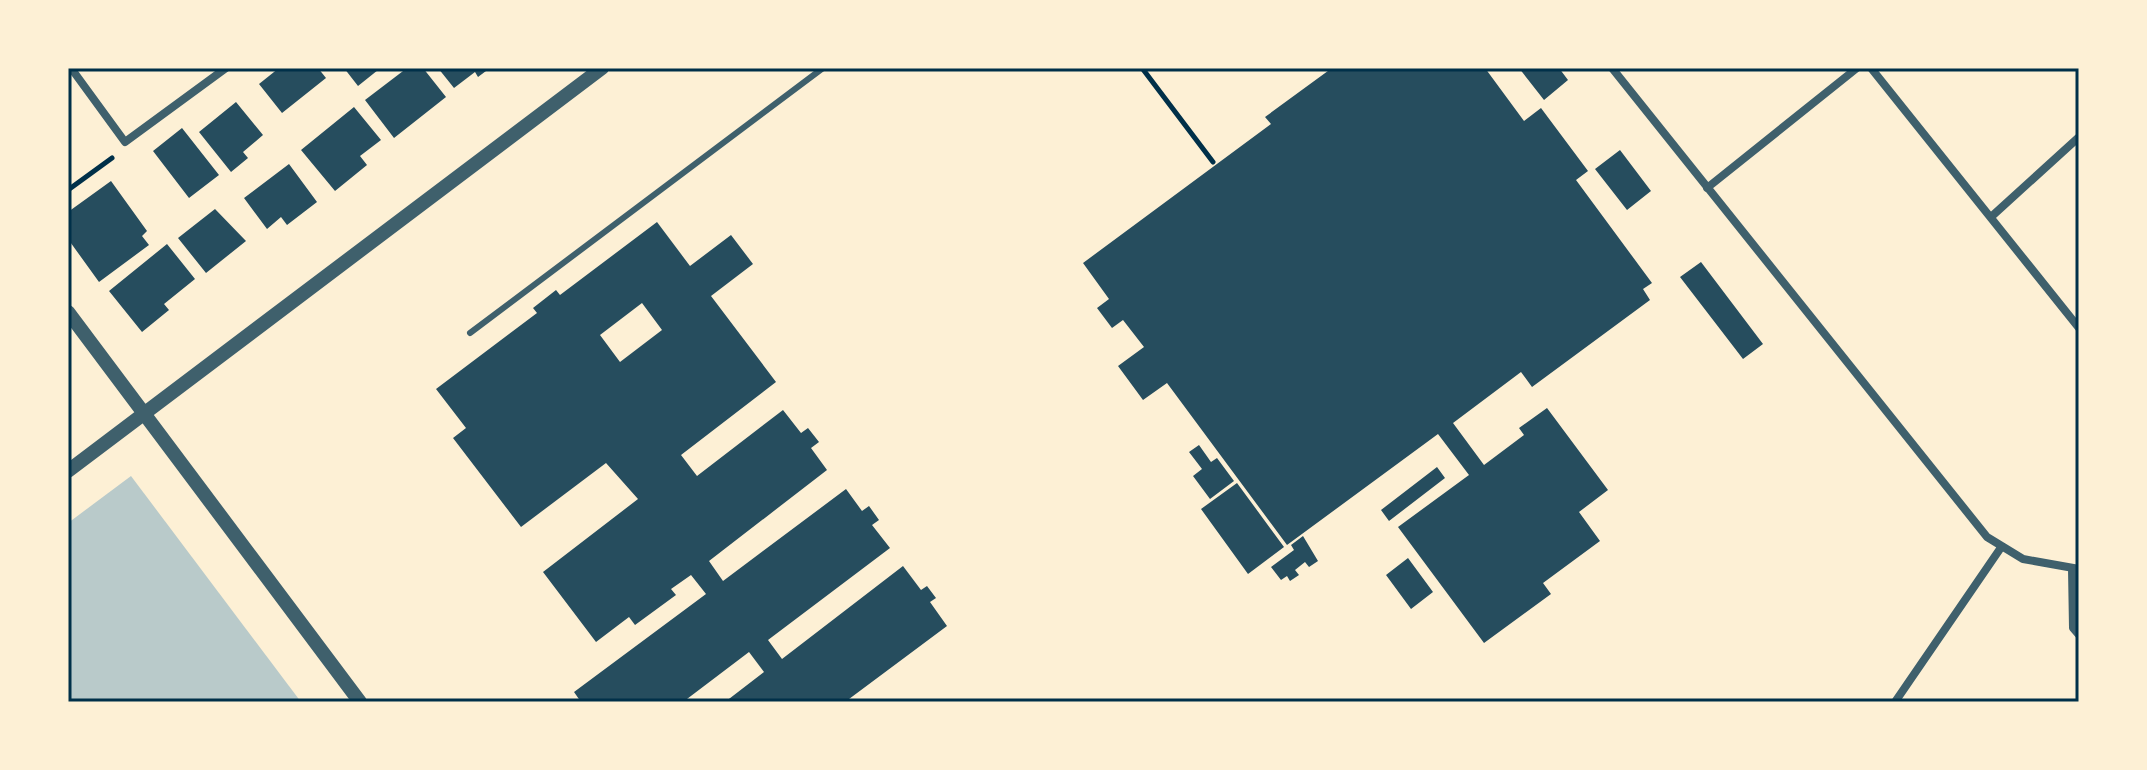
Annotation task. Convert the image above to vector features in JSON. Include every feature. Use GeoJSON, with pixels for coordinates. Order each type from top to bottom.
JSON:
{"type":"FeatureCollection","features":[{"type":"Feature","properties":{"kind":"street"},"geometry":{"type":"LineString","coordinates":[[71,68],[125,142],[226,68]]}},
{"type":"Feature","properties":{"kind":"street"},"geometry":{"type":"LineString","coordinates":[[68,471],[602,68]]}},
{"type":"Feature","properties":{"kind":"street"},"geometry":{"type":"LineString","coordinates":[[1612,68],[1987,537],[2023,559],[2075,569],[2073,628],[2079,635]]}},
{"type":"Feature","properties":{"kind":"street"},"geometry":{"type":"LineString","coordinates":[[1707,188],[1857,68]]}},
{"type":"Feature","properties":{"kind":"street"},"geometry":{"type":"LineString","coordinates":[[1871,68],[2079,328]]}},
{"type":"Feature","properties":{"kind":"street"},"geometry":{"type":"LineString","coordinates":[[1991,217],[2079,137]]}},
{"type":"Feature","properties":{"kind":"street"},"geometry":{"type":"LineString","coordinates":[[68,312],[360,702]]}},
{"type":"Feature","properties":{"kind":"street"},"geometry":{"type":"LineString","coordinates":[[1895,702],[2002,546]]}},
{"type":"Feature","properties":{"kind":"lane"},"geometry":{"type":"LineString","coordinates":[[470,333],[823,68]]}},
{"type":"Feature","properties":{"kind":"path"},"geometry":{"type":"LineString","coordinates":[[1142,68],[1213,162]]}},
{"type":"Feature","properties":{"kind":"path"},"geometry":{"type":"LineString","coordinates":[[68,190],[111,159],[125,142]]}},
{"type":"Feature","properties":{"kind":"shaded area"},"geometry":{"type":"Polygon","coordinates":[[[131,476],[301,702],[68,702],[68,523],[131,476]]]}},
{"type":"Feature","properties":{"kind":"building"},"geometry":{"type":"Polygon","coordinates":[[[279,68],[318,68],[326,78],[282,113],[259,84],[279,68]]]}},
{"type":"Feature","properties":{"kind":"building"},"geometry":{"type":"Polygon","coordinates":[[[344,68],[376,68],[378,70],[358,86],[344,68]]]}},
{"type":"Feature","properties":{"kind":"building"},"geometry":{"type":"Polygon","coordinates":[[[407,68],[423,68],[446,97],[394,138],[365,100],[407,68]]]}},
{"type":"Feature","properties":{"kind":"building"},"geometry":{"type":"Polygon","coordinates":[[[438,68],[490,68],[478,77],[475,72],[454,88],[438,68]]]}},
{"type":"Feature","properties":{"kind":"building"},"geometry":{"type":"Polygon","coordinates":[[[1332,68],[1485,68],[1524,121],[1541,108],[1588,171],[1576,180],[1652,283],[1643,289],[1650,300],[1532,387],[1521,372],[1453,423],[1484,465],[1524,435],[1519,428],[1547,408],[1608,490],[1579,512],[1600,541],[1543,583],[1551,594],[1484,643],[1398,527],[1469,475],[1438,434],[1287,545],[1167,383],[1143,400],[1118,366],[1144,347],[1123,320],[1112,328],[1097,308],[1109,299],[1083,263],[1271,124],[1265,117],[1332,68]]]}},
{"type":"Feature","properties":{"kind":"building"},"geometry":{"type":"Polygon","coordinates":[[[1519,68],[1559,68],[1568,80],[1544,100],[1519,68]]]}},
{"type":"Feature","properties":{"kind":"building"},"geometry":{"type":"Polygon","coordinates":[[[236,102],[263,135],[243,152],[248,158],[231,172],[199,132],[236,102]]]}},
{"type":"Feature","properties":{"kind":"building"},"geometry":{"type":"Polygon","coordinates":[[[354,107],[381,140],[360,156],[367,165],[335,191],[301,150],[354,107]]]}},
{"type":"Feature","properties":{"kind":"building"},"geometry":{"type":"Polygon","coordinates":[[[182,128],[219,175],[189,198],[153,151],[182,128]]]}},
{"type":"Feature","properties":{"kind":"building"},"geometry":{"type":"Polygon","coordinates":[[[1620,150],[1651,191],[1627,210],[1595,169],[1620,150]]]}},
{"type":"Feature","properties":{"kind":"building"},"geometry":{"type":"Polygon","coordinates":[[[289,164],[317,202],[287,225],[281,217],[267,229],[244,198],[289,164]]]}},
{"type":"Feature","properties":{"kind":"building"},"geometry":{"type":"Polygon","coordinates":[[[111,181],[147,231],[142,236],[149,245],[99,282],[68,239],[68,212],[111,181]]]}},
{"type":"Feature","properties":{"kind":"building"},"geometry":{"type":"Polygon","coordinates":[[[215,209],[246,241],[206,273],[178,238],[215,209]]]}},
{"type":"Feature","properties":{"kind":"building"},"geometry":{"type":"Polygon","coordinates":[[[657,222],[690,266],[731,235],[753,264],[711,296],[776,382],[681,455],[697,476],[783,410],[801,433],[808,428],[819,442],[811,448],[827,470],[709,561],[723,581],[846,489],[862,511],[869,506],[879,520],[872,525],[890,548],[768,640],[782,659],[903,566],[921,590],[927,586],[936,598],[930,602],[947,626],[845,702],[725,702],[764,672],[749,652],[683,702],[581,702],[574,692],[706,594],[691,575],[671,589],[676,595],[635,625],[629,617],[596,642],[543,572],[638,499],[606,463],[521,527],[453,438],[466,428],[436,389],[537,313],[533,308],[556,290],[560,295],[657,222]],[[642,303],[600,335],[620,362],[662,330],[642,303]]]}},
{"type":"Feature","properties":{"kind":"building"},"geometry":{"type":"Polygon","coordinates":[[[167,244],[195,279],[164,304],[169,310],[142,332],[109,291],[167,244]]]}},
{"type":"Feature","properties":{"kind":"building"},"geometry":{"type":"Polygon","coordinates":[[[1701,262],[1763,344],[1743,359],[1680,277],[1701,262]]]}},
{"type":"Feature","properties":{"kind":"building"},"geometry":{"type":"Polygon","coordinates":[[[1199,445],[1211,462],[1217,458],[1234,481],[1210,499],[1193,476],[1202,469],[1189,452],[1199,445]]]}},
{"type":"Feature","properties":{"kind":"building"},"geometry":{"type":"Polygon","coordinates":[[[1437,467],[1445,478],[1389,521],[1381,510],[1437,467]]]}},
{"type":"Feature","properties":{"kind":"building"},"geometry":{"type":"Polygon","coordinates":[[[1237,483],[1284,547],[1248,574],[1201,509],[1237,483]]]}},
{"type":"Feature","properties":{"kind":"building"},"geometry":{"type":"Polygon","coordinates":[[[1303,536],[1318,561],[1309,567],[1305,562],[1295,570],[1299,575],[1290,581],[1287,576],[1281,580],[1271,567],[1294,550],[1291,545],[1303,536]]]}},
{"type":"Feature","properties":{"kind":"building"},"geometry":{"type":"Polygon","coordinates":[[[1408,558],[1433,592],[1411,609],[1386,575],[1408,558]]]}}]}
